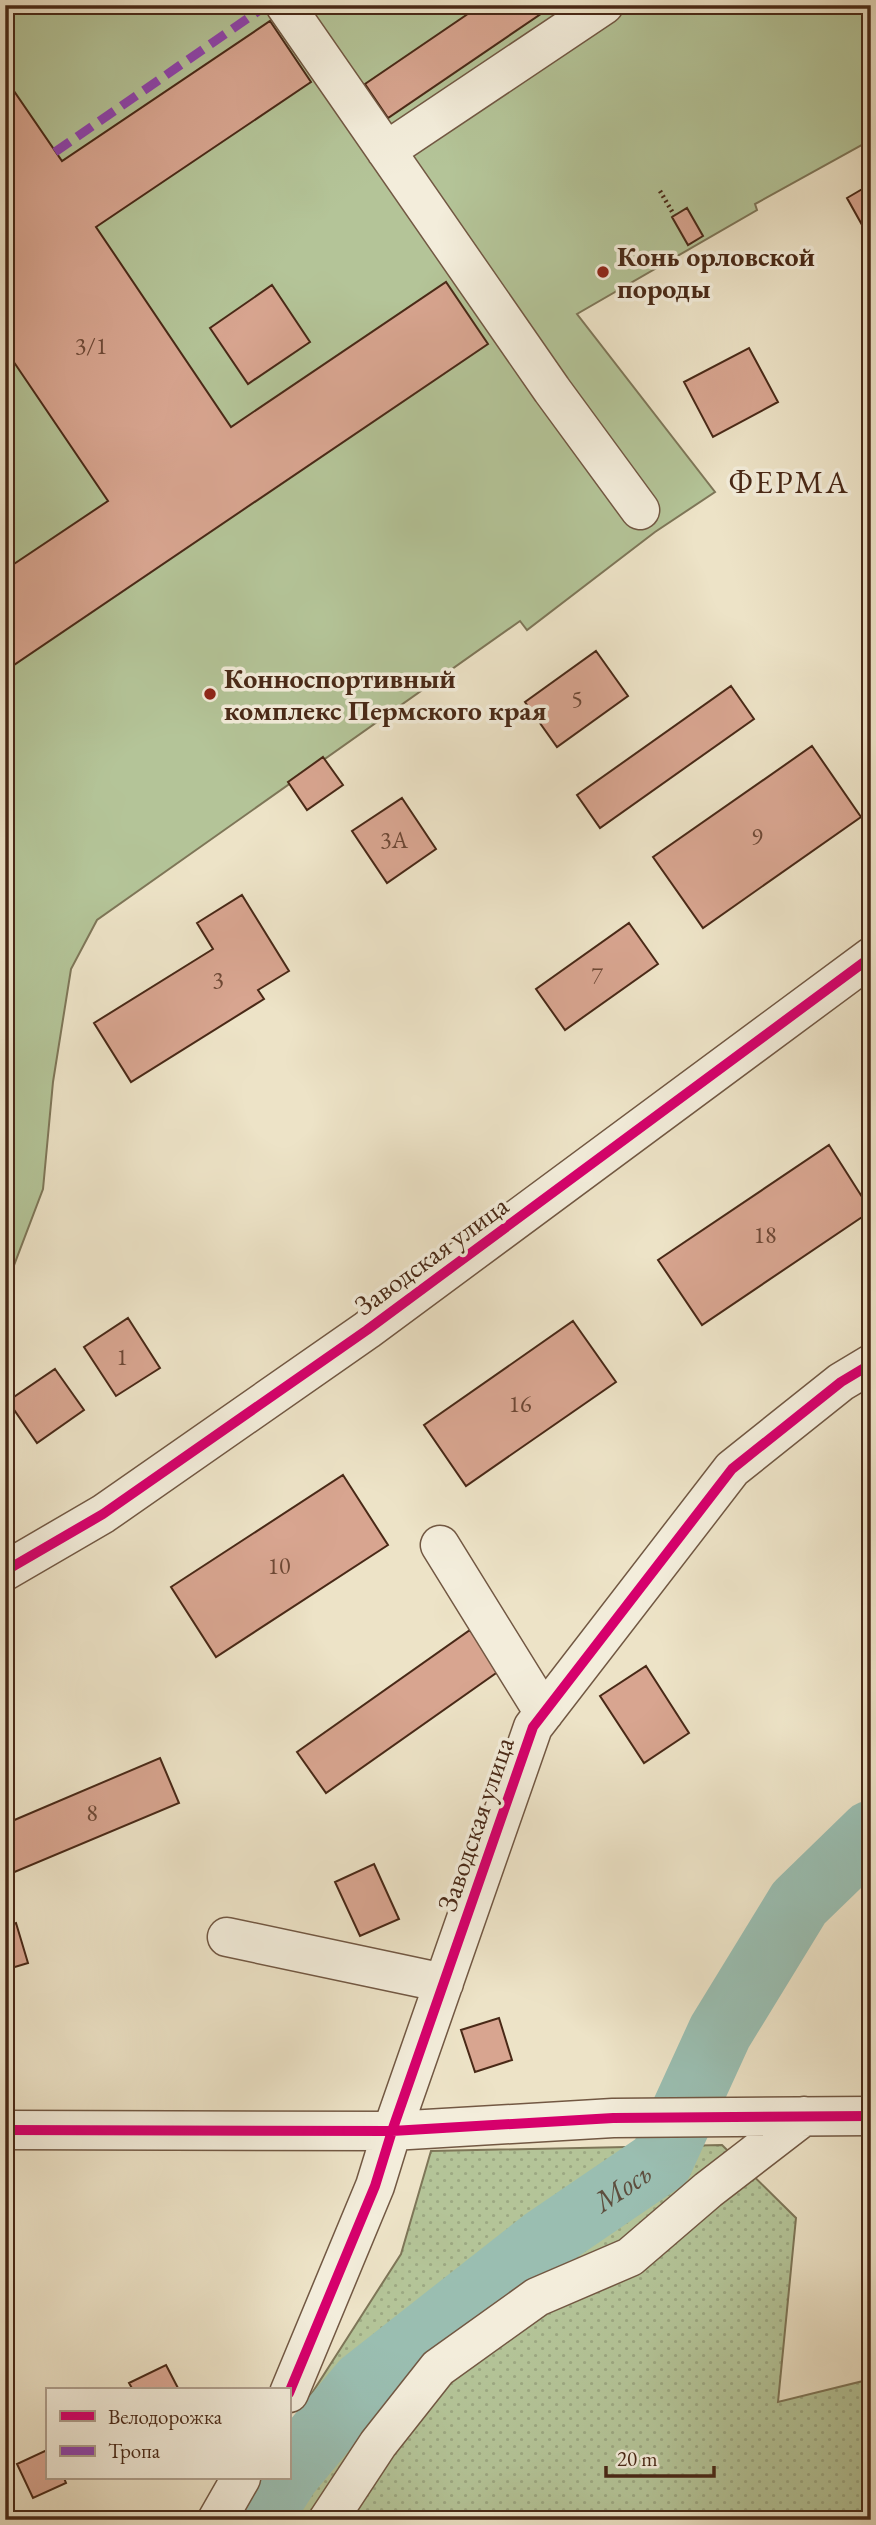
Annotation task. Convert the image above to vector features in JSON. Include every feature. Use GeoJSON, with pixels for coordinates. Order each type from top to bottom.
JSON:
{"type":"FeatureCollection","features":[{"type":"Feature","properties":{"kind":"street"},"geometry":{"type":"LineString","coordinates":[[285,5],[552,390],[640,510]]}},
{"type":"Feature","properties":{"kind":"street"},"geometry":{"type":"LineString","coordinates":[[386,151],[604,5]]}},
{"type":"Feature","properties":{"kind":"street","name":"Заводская улица"},"geometry":{"type":"LineString","coordinates":[[5,1571],[103,1514],[367,1330],[871,957]]}},
{"type":"Feature","properties":{"kind":"street","name":"Заводская улица"},"geometry":{"type":"LineString","coordinates":[[290,2391],[375,2186],[391,2131],[533,1727],[732,1469],[841,1382],[871,1364]]}},
{"type":"Feature","properties":{"kind":"street"},"geometry":{"type":"LineString","coordinates":[[440,1545],[544,1713]]}},
{"type":"Feature","properties":{"kind":"street"},"geometry":{"type":"LineString","coordinates":[[227,1937],[444,1983]]}},
{"type":"Feature","properties":{"kind":"street"},"geometry":{"type":"LineString","coordinates":[[327,2520],[378,2444],[438,2368],[537,2297],[630,2257],[708,2190],[804,2116]]}},
{"type":"Feature","properties":{"kind":"street"},"geometry":{"type":"LineString","coordinates":[[5,2130],[391,2131],[613,2118],[871,2116]]}},
{"type":"Feature","properties":{"kind":"street"},"geometry":{"type":"LineString","coordinates":[[217,2520],[240,2480]]}},
{"type":"Feature","properties":{"kind":"path"},"geometry":{"type":"LineString","coordinates":[[660,191],[674,215]]}},
{"type":"Feature","properties":{"kind":"green space","name":"Конноспортивный комплекс Пермского края"},"geometry":{"type":"Polygon","coordinates":[[[5,5],[871,5],[871,140],[755,204],[757,210],[577,314],[715,492],[655,532],[527,630],[520,621],[97,920],[71,969],[53,1082],[43,1189],[5,1289],[5,5]]]}},
{"type":"Feature","properties":{"kind":"green space"},"geometry":{"type":"Polygon","coordinates":[[[722,2145],[796,2218],[778,2402],[867,2380],[871,2375],[871,2520],[231,2520],[257,2480],[290,2480],[290,2427],[401,2254],[431,2151],[722,2145]]]}},
{"type":"Feature","properties":{"kind":"building"},"geometry":{"type":"Polygon","coordinates":[[[481,5],[554,5],[388,118],[365,84],[481,5]]]}},
{"type":"Feature","properties":{"kind":"building"},"geometry":{"type":"Polygon","coordinates":[[[270,21],[311,82],[96,227],[231,427],[446,282],[488,344],[5,671],[5,570],[108,501],[5,349],[5,78],[62,161],[270,21]]]}},
{"type":"Feature","properties":{"kind":"building"},"geometry":{"type":"Polygon","coordinates":[[[871,184],[871,229],[866,232],[847,198],[871,184]]]}},
{"type":"Feature","properties":{"kind":"building"},"geometry":{"type":"Polygon","coordinates":[[[687,208],[703,236],[688,245],[672,217],[687,208]]]}},
{"type":"Feature","properties":{"kind":"building"},"geometry":{"type":"Polygon","coordinates":[[[272,285],[310,342],[248,384],[210,328],[272,285]]]}},
{"type":"Feature","properties":{"kind":"building"},"geometry":{"type":"Polygon","coordinates":[[[749,348],[778,402],[713,437],[684,382],[749,348]]]}},
{"type":"Feature","properties":{"kind":"building"},"geometry":{"type":"Polygon","coordinates":[[[596,651],[628,696],[557,747],[525,702],[596,651]]]}},
{"type":"Feature","properties":{"kind":"building"},"geometry":{"type":"Polygon","coordinates":[[[731,686],[754,719],[600,828],[577,795],[731,686]]]}},
{"type":"Feature","properties":{"kind":"building"},"geometry":{"type":"Polygon","coordinates":[[[812,746],[861,817],[703,928],[653,857],[812,746]]]}},
{"type":"Feature","properties":{"kind":"building"},"geometry":{"type":"Polygon","coordinates":[[[323,757],[343,785],[307,810],[288,782],[323,757]]]}},
{"type":"Feature","properties":{"kind":"building"},"geometry":{"type":"Polygon","coordinates":[[[402,798],[436,849],[387,883],[352,831],[402,798]]]}},
{"type":"Feature","properties":{"kind":"building"},"geometry":{"type":"Polygon","coordinates":[[[242,895],[289,971],[258,990],[264,999],[131,1082],[94,1023],[213,949],[197,923],[242,895]]]}},
{"type":"Feature","properties":{"kind":"building"},"geometry":{"type":"Polygon","coordinates":[[[629,923],[658,964],[565,1030],[536,989],[629,923]]]}},
{"type":"Feature","properties":{"kind":"building"},"geometry":{"type":"Polygon","coordinates":[[[829,1145],[871,1211],[702,1325],[658,1260],[829,1145]]]}},
{"type":"Feature","properties":{"kind":"building"},"geometry":{"type":"Polygon","coordinates":[[[128,1318],[160,1368],[116,1396],[84,1347],[128,1318]]]}},
{"type":"Feature","properties":{"kind":"building"},"geometry":{"type":"Polygon","coordinates":[[[573,1321],[616,1382],[466,1486],[424,1425],[573,1321]]]}},
{"type":"Feature","properties":{"kind":"building"},"geometry":{"type":"Polygon","coordinates":[[[55,1369],[84,1410],[37,1443],[8,1401],[55,1369]]]}},
{"type":"Feature","properties":{"kind":"building"},"geometry":{"type":"Polygon","coordinates":[[[343,1475],[388,1545],[216,1657],[171,1587],[343,1475]]]}},
{"type":"Feature","properties":{"kind":"building"},"geometry":{"type":"Polygon","coordinates":[[[470,1630],[499,1671],[326,1793],[297,1752],[470,1630]]]}},
{"type":"Feature","properties":{"kind":"building"},"geometry":{"type":"Polygon","coordinates":[[[646,1666],[689,1733],[644,1763],[600,1696],[646,1666]]]}},
{"type":"Feature","properties":{"kind":"building"},"geometry":{"type":"Polygon","coordinates":[[[160,1758],[179,1803],[5,1876],[5,1824],[160,1758]]]}},
{"type":"Feature","properties":{"kind":"building"},"geometry":{"type":"Polygon","coordinates":[[[374,1864],[399,1919],[360,1936],[335,1882],[374,1864]]]}},
{"type":"Feature","properties":{"kind":"building"},"geometry":{"type":"Polygon","coordinates":[[[16,1923],[28,1963],[5,1970],[5,1927],[16,1923]]]}},
{"type":"Feature","properties":{"kind":"building"},"geometry":{"type":"Polygon","coordinates":[[[499,2018],[512,2060],[475,2072],[461,2030],[499,2018]]]}},
{"type":"Feature","properties":{"kind":"building"},"geometry":{"type":"Polygon","coordinates":[[[166,2365],[178,2388],[132,2388],[129,2383],[166,2365]]]}},
{"type":"Feature","properties":{"kind":"building"},"geometry":{"type":"Polygon","coordinates":[[[46,2450],[46,2480],[65,2480],[66,2483],[33,2498],[17,2464],[46,2450]]]}},
{"type":"Feature","properties":{"kind":"waterway","name":"Мось"},"geometry":{"type":"LineString","coordinates":[[290,2471],[363,2383],[545,2240],[661,2161],[720,2032],[799,1903],[871,1833]]}},
{"type":"Feature","properties":{"kind":"waterway","name":"Мось"},"geometry":{"type":"LineString","coordinates":[[258,2520],[284,2480]]}},
{"type":"Feature","properties":{"kind":"marked path"},"geometry":{"type":"LineString","coordinates":[[55,152],[267,5]]}},
{"type":"Feature","properties":{"kind":"cycle path"},"geometry":{"type":"LineString","coordinates":[[5,1571],[103,1514],[367,1330],[871,957]]}},
{"type":"Feature","properties":{"kind":"cycle path"},"geometry":{"type":"LineString","coordinates":[[290,2391],[375,2186],[533,1727],[732,1469],[841,1382],[871,1364]]}},
{"type":"Feature","properties":{"kind":"cycle path"},"geometry":{"type":"LineString","coordinates":[[5,2130],[392,2131],[613,2118],[871,2116]]}},
{"type":"Feature","properties":{"kind":"place","name":"Конь орловской породы"},"geometry":{"type":"Point","coordinates":[603,272]}},
{"type":"Feature","properties":{"kind":"place","name":"Конноспортивный комплекс Пермского края"},"geometry":{"type":"Point","coordinates":[210,694]}},
{"type":"Feature","properties":{"kind":"district","name":"ФЕРМА"},"geometry":{"type":"Point","coordinates":[789,482]}}]}
